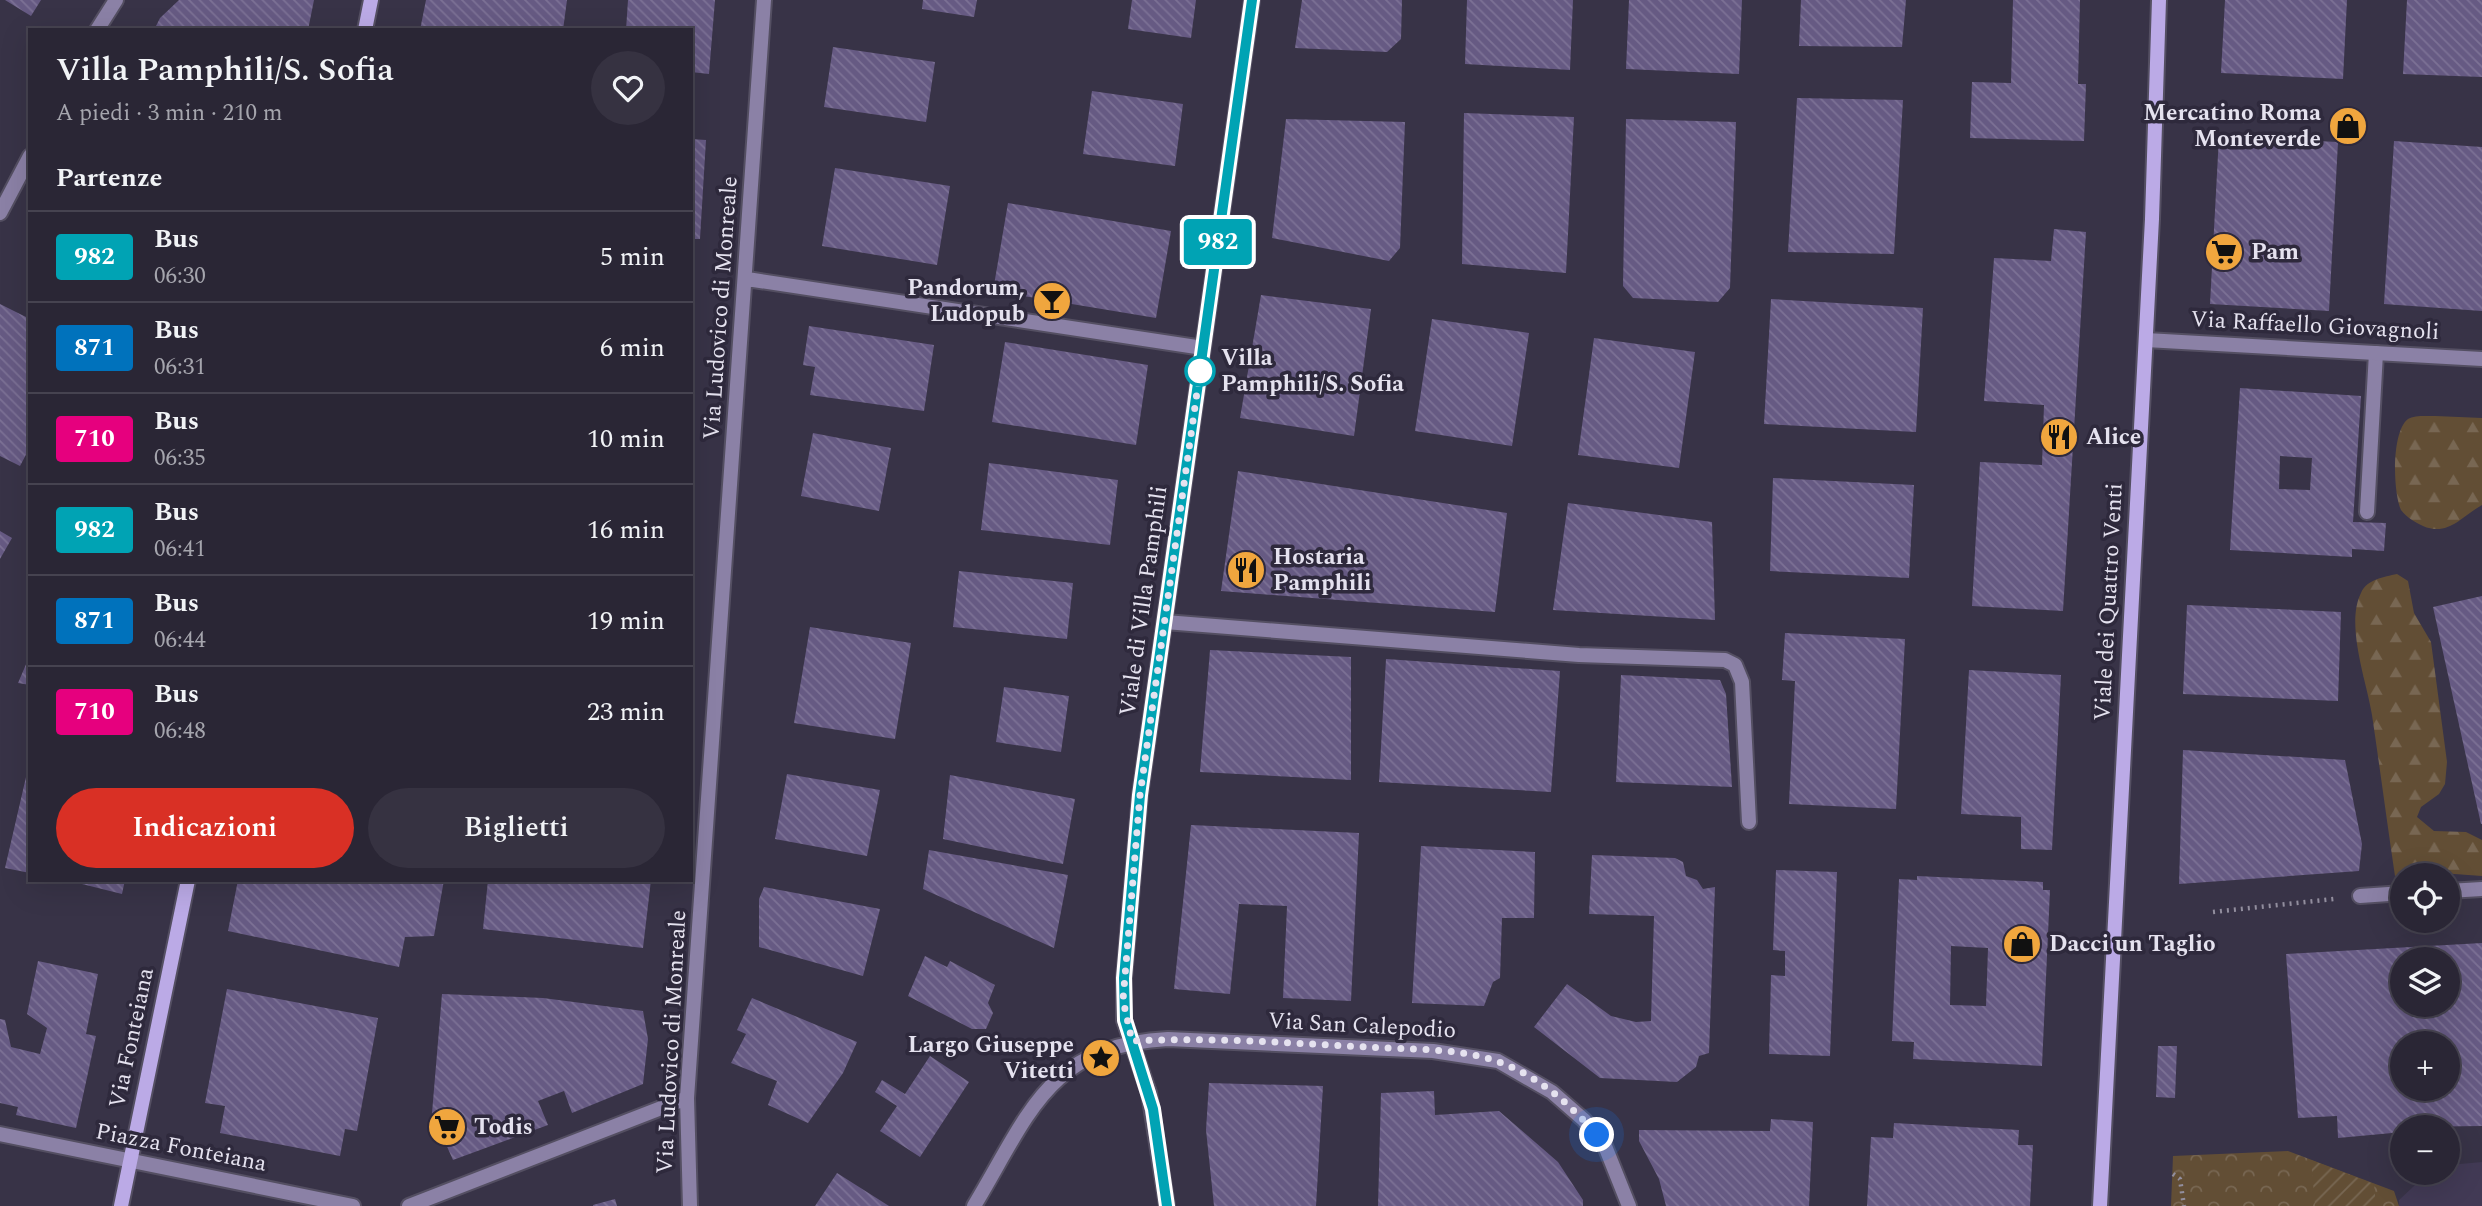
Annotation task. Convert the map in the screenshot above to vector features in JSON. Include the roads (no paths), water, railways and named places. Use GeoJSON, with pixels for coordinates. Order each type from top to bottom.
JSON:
{"type":"FeatureCollection","features":[{"type":"Feature","properties":{"kind":"street"},"geometry":{"type":"LineString","coordinates":[[98,28],[116,0]]}},
{"type":"Feature","properties":{"kind":"street"},"geometry":{"type":"LineString","coordinates":[[365,28],[371,0]]}},
{"type":"Feature","properties":{"kind":"street","name":"Via Ludovico di Monreale"},"geometry":{"type":"LineString","coordinates":[[690,1206],[687,1098],[747,279],[764,0]]}},
{"type":"Feature","properties":{"kind":"street","name":"Viale di Villa Pamphili"},"geometry":{"type":"LineString","coordinates":[[1167,1206],[1153,1109],[1123,1010],[1125,952],[1140,795],[1252,0]]}},
{"type":"Feature","properties":{"kind":"street","name":"Viale dei Quattro Venti"},"geometry":{"type":"LineString","coordinates":[[2100,1206],[2146,340],[2159,0]]}},
{"type":"Feature","properties":{"kind":"street"},"geometry":{"type":"LineString","coordinates":[[0,213],[28,160]]}},
{"type":"Feature","properties":{"kind":"street"},"geometry":{"type":"LineString","coordinates":[[747,279],[1203,348]]}},
{"type":"Feature","properties":{"kind":"street","name":"Via Raffaello Giovagnoli"},"geometry":{"type":"LineString","coordinates":[[2146,340],[2482,359]]}},
{"type":"Feature","properties":{"kind":"street"},"geometry":{"type":"LineString","coordinates":[[2367,512],[2376,353]]}},
{"type":"Feature","properties":{"kind":"street"},"geometry":{"type":"LineString","coordinates":[[1165,622],[1579,655],[1725,660],[1735,665],[1742,682],[1749,822]]}},
{"type":"Feature","properties":{"kind":"street","name":"Via Fonteiana"},"geometry":{"type":"LineString","coordinates":[[121,1206],[188,882]]}},
{"type":"Feature","properties":{"kind":"street"},"geometry":{"type":"LineString","coordinates":[[2460,890],[2482,889]]}},
{"type":"Feature","properties":{"kind":"street"},"geometry":{"type":"LineString","coordinates":[[2360,896],[2390,894]]}},
{"type":"Feature","properties":{"kind":"street","name":"Via San Calepodio"},"geometry":{"type":"LineString","coordinates":[[1132,1041],[1187,1039],[1433,1051],[1497,1061],[1552,1092],[1584,1120],[1605,1146],[1629,1206]]}},
{"type":"Feature","properties":{"kind":"street"},"geometry":{"type":"LineString","coordinates":[[974,1206],[1047,1088],[1076,1064],[1096,1052],[1132,1041]]}},
{"type":"Feature","properties":{"kind":"street"},"geometry":{"type":"LineString","coordinates":[[409,1206],[687,1098]]}},
{"type":"Feature","properties":{"kind":"street","name":"Piazza Fonteiana"},"geometry":{"type":"LineString","coordinates":[[0,1134],[354,1206]]}},
{"type":"Feature","properties":{"kind":"place","name":"Mercatino Roma Monteverde"},"geometry":{"type":"Point","coordinates":[2348,126]}},
{"type":"Feature","properties":{"kind":"place","name":"Pam"},"geometry":{"type":"Point","coordinates":[2224,252]}},
{"type":"Feature","properties":{"kind":"place","name":"Pandorum, Ludopub"},"geometry":{"type":"Point","coordinates":[1052,301]}},
{"type":"Feature","properties":{"kind":"place","name":"Villa Pamphili/S. Sofia"},"geometry":{"type":"Point","coordinates":[1200,371]}},
{"type":"Feature","properties":{"kind":"place","name":"Alice"},"geometry":{"type":"Point","coordinates":[2059,437]}},
{"type":"Feature","properties":{"kind":"place","name":"Hostaria Pamphili"},"geometry":{"type":"Point","coordinates":[1246,570]}},
{"type":"Feature","properties":{"kind":"place","name":"Dacci un Taglio"},"geometry":{"type":"Point","coordinates":[2022,944]}},
{"type":"Feature","properties":{"kind":"place","name":"Largo Giuseppe Vitetti"},"geometry":{"type":"Point","coordinates":[1101,1058]}},
{"type":"Feature","properties":{"kind":"place","name":"Todis"},"geometry":{"type":"Point","coordinates":[447,1127]}}]}
